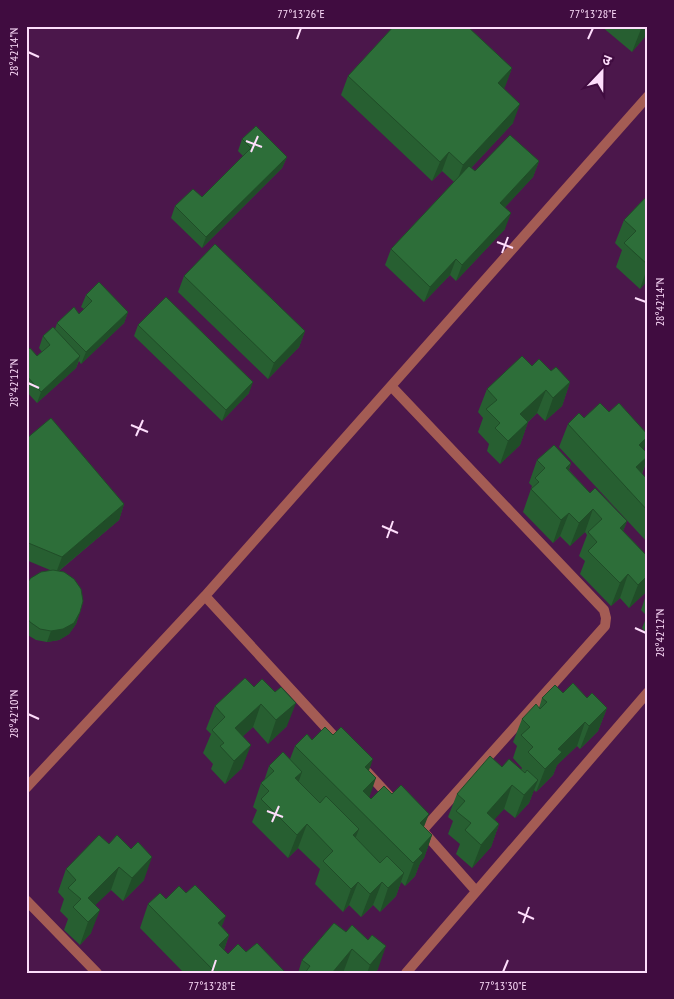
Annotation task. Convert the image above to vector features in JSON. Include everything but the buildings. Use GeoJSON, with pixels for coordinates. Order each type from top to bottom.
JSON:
{"type":"FeatureCollection","features":[{"type":"Feature","properties":{"kind":"street"},"geometry":{"type":"LineString","coordinates":[[26,788],[205,596],[648,96]]}},
{"type":"Feature","properties":{"kind":"street"},"geometry":{"type":"LineString","coordinates":[[391,386],[604,610],[606,618],[605,626],[419,827],[476,891]]}},
{"type":"Feature","properties":{"kind":"street"},"geometry":{"type":"LineString","coordinates":[[205,596],[350,752]]}},
{"type":"Feature","properties":{"kind":"street"},"geometry":{"type":"LineString","coordinates":[[406,973],[648,692]]}},
{"type":"Feature","properties":{"kind":"street"},"geometry":{"type":"LineString","coordinates":[[363,767],[396,802]]}},
{"type":"Feature","properties":{"kind":"street"},"geometry":{"type":"LineString","coordinates":[[26,900],[97,973]]}}]}
